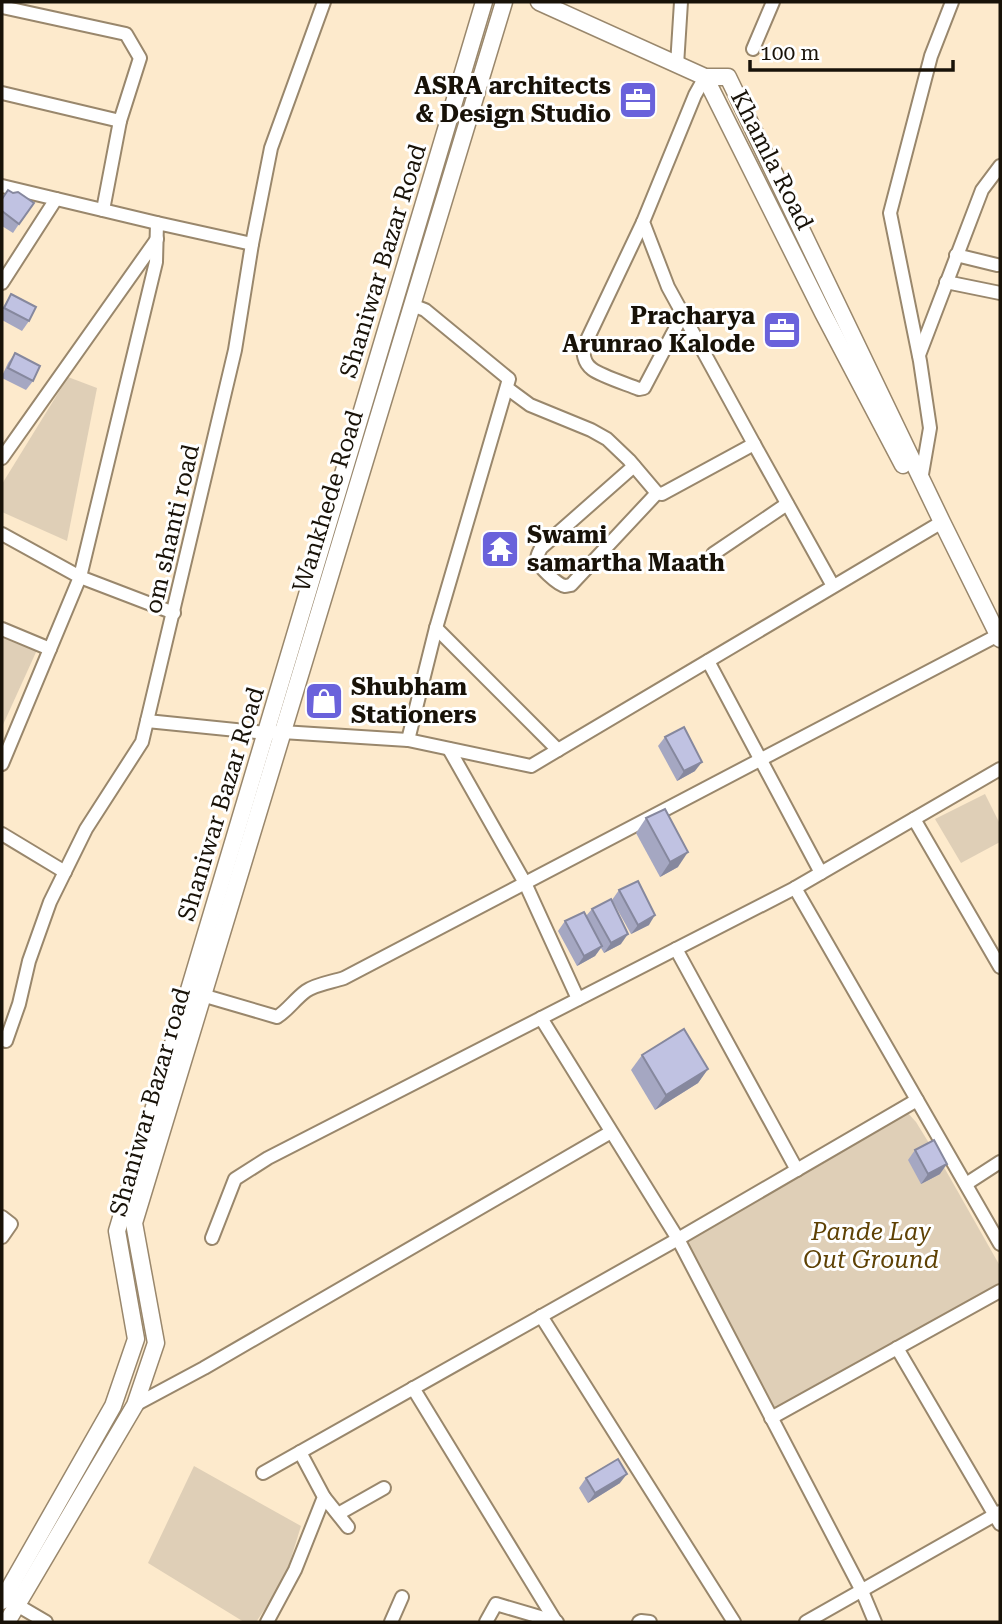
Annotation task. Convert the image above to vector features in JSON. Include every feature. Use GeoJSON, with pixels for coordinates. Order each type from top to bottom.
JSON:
{"type":"FeatureCollection","features":[{"type":"Feature","properties":{"kind":"main road","name":"Shaniwar Bazar Road"},"geometry":{"type":"LineString","coordinates":[[274,733],[484,2]]}},
{"type":"Feature","properties":{"kind":"main road","name":"Wankhede Road"},"geometry":{"type":"LineString","coordinates":[[274,733],[412,305],[504,2]]}},
{"type":"Feature","properties":{"kind":"main road"},"geometry":{"type":"LineString","coordinates":[[539,2],[705,78]]}},
{"type":"Feature","properties":{"kind":"main road","name":"Khamla Road"},"geometry":{"type":"LineString","coordinates":[[938,524],[921,480],[728,77],[705,78],[823,313],[998,639]]}},
{"type":"Feature","properties":{"kind":"main road","name":"Shaniwar Bazar road"},"geometry":{"type":"LineString","coordinates":[[7,1622],[9,1603],[135,1405],[156,1343],[134,1223],[196,993],[274,733]]}},
{"type":"Feature","properties":{"kind":"main road","name":"Shaniwar Bazar Road"},"geometry":{"type":"LineString","coordinates":[[9,1603],[113,1406],[136,1339],[117,1231],[196,993]]}},
{"type":"Feature","properties":{"kind":"street","name":"om shanti road"},"geometry":{"type":"LineString","coordinates":[[3,1043],[19,1004],[29,961],[50,902],[86,829],[142,742],[235,351],[271,148],[324,2]]}},
{"type":"Feature","properties":{"kind":"street"},"geometry":{"type":"LineString","coordinates":[[677,65],[681,2]]}},
{"type":"Feature","properties":{"kind":"street"},"geometry":{"type":"LineString","coordinates":[[753,49],[773,2]]}},
{"type":"Feature","properties":{"kind":"street"},"geometry":{"type":"LineString","coordinates":[[921,480],[930,428],[919,355],[890,212],[931,56],[952,2]]}},
{"type":"Feature","properties":{"kind":"street"},"geometry":{"type":"LineString","coordinates":[[2,7],[126,34],[140,58],[120,121],[103,210]]}},
{"type":"Feature","properties":{"kind":"street"},"geometry":{"type":"LineString","coordinates":[[683,314],[644,388],[639,389],[591,369],[584,359],[585,344],[643,222],[695,95],[705,78]]}},
{"type":"Feature","properties":{"kind":"street"},"geometry":{"type":"LineString","coordinates":[[2,93],[120,121]]}},
{"type":"Feature","properties":{"kind":"street"},"geometry":{"type":"LineString","coordinates":[[919,355],[982,190],[995,181],[1000,166]]}},
{"type":"Feature","properties":{"kind":"street"},"geometry":{"type":"LineString","coordinates":[[2,186],[252,244]]}},
{"type":"Feature","properties":{"kind":"street"},"geometry":{"type":"LineString","coordinates":[[2,283],[56,199]]}},
{"type":"Feature","properties":{"kind":"street"},"geometry":{"type":"LineString","coordinates":[[643,222],[668,287],[833,586]]}},
{"type":"Feature","properties":{"kind":"street"},"geometry":{"type":"LineString","coordinates":[[2,764],[8,733],[50,649],[80,577],[156,262],[158,223]]}},
{"type":"Feature","properties":{"kind":"street"},"geometry":{"type":"LineString","coordinates":[[2,458],[157,239]]}},
{"type":"Feature","properties":{"kind":"street"},"geometry":{"type":"LineString","coordinates":[[956,255],[997,265]]}},
{"type":"Feature","properties":{"kind":"street"},"geometry":{"type":"LineString","coordinates":[[946,282],[1000,293]]}},
{"type":"Feature","properties":{"kind":"street"},"geometry":{"type":"LineString","coordinates":[[408,740],[436,628],[509,379],[425,310],[412,305]]}},
{"type":"Feature","properties":{"kind":"street"},"geometry":{"type":"LineString","coordinates":[[507,388],[530,405],[607,439],[659,494]]}},
{"type":"Feature","properties":{"kind":"street"},"geometry":{"type":"LineString","coordinates":[[634,466],[541,548],[537,562],[558,583],[571,585],[659,494],[754,444]]}},
{"type":"Feature","properties":{"kind":"street"},"geometry":{"type":"LineString","coordinates":[[575,590],[659,494]]}},
{"type":"Feature","properties":{"kind":"street"},"geometry":{"type":"LineString","coordinates":[[713,554],[787,504]]}},
{"type":"Feature","properties":{"kind":"street"},"geometry":{"type":"LineString","coordinates":[[147,721],[274,733],[408,740],[531,766],[938,524]]}},
{"type":"Feature","properties":{"kind":"street"},"geometry":{"type":"LineString","coordinates":[[2,534],[80,577],[174,613]]}},
{"type":"Feature","properties":{"kind":"street"},"geometry":{"type":"LineString","coordinates":[[436,628],[558,750]]}},
{"type":"Feature","properties":{"kind":"street"},"geometry":{"type":"LineString","coordinates":[[2,629],[50,649]]}},
{"type":"Feature","properties":{"kind":"street"},"geometry":{"type":"LineString","coordinates":[[196,993],[276,1017],[287,1011],[293,1001],[309,989],[344,978],[761,759],[998,639]]}},
{"type":"Feature","properties":{"kind":"street"},"geometry":{"type":"LineString","coordinates":[[708,661],[821,873]]}},
{"type":"Feature","properties":{"kind":"street"},"geometry":{"type":"LineString","coordinates":[[449,749],[525,884],[578,999]]}},
{"type":"Feature","properties":{"kind":"street"},"geometry":{"type":"LineString","coordinates":[[212,1238],[235,1179],[268,1158],[795,888],[1000,769]]}},
{"type":"Feature","properties":{"kind":"street"},"geometry":{"type":"LineString","coordinates":[[914,819],[1000,967]]}},
{"type":"Feature","properties":{"kind":"street"},"geometry":{"type":"LineString","coordinates":[[2,834],[65,872]]}},
{"type":"Feature","properties":{"kind":"street"},"geometry":{"type":"LineString","coordinates":[[795,888],[1000,1244]]}},
{"type":"Feature","properties":{"kind":"street"},"geometry":{"type":"LineString","coordinates":[[676,949],[797,1170]]}},
{"type":"Feature","properties":{"kind":"street"},"geometry":{"type":"LineString","coordinates":[[541,1018],[678,1239],[862,1591],[875,1622]]}},
{"type":"Feature","properties":{"kind":"street"},"geometry":{"type":"LineString","coordinates":[[262,1473],[678,1239],[917,1100]]}},
{"type":"Feature","properties":{"kind":"street"},"geometry":{"type":"LineString","coordinates":[[135,1405],[204,1368],[611,1132]]}},
{"type":"Feature","properties":{"kind":"street"},"geometry":{"type":"LineString","coordinates":[[966,1184],[1000,1162]]}},
{"type":"Feature","properties":{"kind":"street"},"geometry":{"type":"LineString","coordinates":[[2,1217],[11,1224],[2,1237]]}},
{"type":"Feature","properties":{"kind":"street"},"geometry":{"type":"LineString","coordinates":[[771,1418],[1000,1291]]}},
{"type":"Feature","properties":{"kind":"street"},"geometry":{"type":"LineString","coordinates":[[541,1316],[734,1622]]}},
{"type":"Feature","properties":{"kind":"street"},"geometry":{"type":"LineString","coordinates":[[806,1622],[999,1517],[897,1348]]}},
{"type":"Feature","properties":{"kind":"street"},"geometry":{"type":"LineString","coordinates":[[413,1388],[557,1622]]}},
{"type":"Feature","properties":{"kind":"street"},"geometry":{"type":"LineString","coordinates":[[300,1452],[324,1497],[348,1527]]}},
{"type":"Feature","properties":{"kind":"street"},"geometry":{"type":"LineString","coordinates":[[338,1514],[384,1488]]}},
{"type":"Feature","properties":{"kind":"street"},"geometry":{"type":"LineString","coordinates":[[267,1622],[295,1570],[324,1497]]}},
{"type":"Feature","properties":{"kind":"street"},"geometry":{"type":"LineString","coordinates":[[391,1622],[402,1597]]}},
{"type":"Feature","properties":{"kind":"street"},"geometry":{"type":"LineString","coordinates":[[9,1603],[46,1622]]}},
{"type":"Feature","properties":{"kind":"street"},"geometry":{"type":"LineString","coordinates":[[485,1622],[496,1604],[557,1622]]}},
{"type":"Feature","properties":{"kind":"street"},"geometry":{"type":"LineString","coordinates":[[639,1622],[650,1622]]}},
{"type":"Feature","properties":{"kind":"green space"},"geometry":{"type":"Polygon","coordinates":[[[68,377],[97,388],[67,541],[2,512],[2,484],[68,377]]]}},
{"type":"Feature","properties":{"kind":"green space"},"geometry":{"type":"Polygon","coordinates":[[[2,633],[37,650],[2,727],[2,633]]]}},
{"type":"Feature","properties":{"kind":"green space"},"geometry":{"type":"Polygon","coordinates":[[[985,794],[1000,824],[1000,842],[961,863],[935,819],[985,794]]]}},
{"type":"Feature","properties":{"kind":"green space","name":"Pande Lay Out Ground"},"geometry":{"type":"Polygon","coordinates":[[[907,1112],[945,1169],[1000,1266],[1000,1282],[953,1312],[774,1411],[685,1244],[712,1225],[907,1112]]]}},
{"type":"Feature","properties":{"kind":"green space"},"geometry":{"type":"Polygon","coordinates":[[[194,1466],[301,1526],[284,1581],[256,1622],[244,1622],[148,1563],[194,1466]]]}},
{"type":"Feature","properties":{"kind":"building"},"geometry":{"type":"Polygon","coordinates":[[[8,190],[18,192],[34,203],[19,224],[2,211],[2,199],[8,190]]]}},
{"type":"Feature","properties":{"kind":"building"},"geometry":{"type":"Polygon","coordinates":[[[11,294],[36,307],[29,321],[4,308],[11,294]]]}},
{"type":"Feature","properties":{"kind":"building"},"geometry":{"type":"Polygon","coordinates":[[[15,353],[40,366],[33,381],[8,368],[15,353]]]}},
{"type":"Feature","properties":{"kind":"building"},"geometry":{"type":"Polygon","coordinates":[[[684,727],[702,762],[684,771],[665,737],[684,727]]]}},
{"type":"Feature","properties":{"kind":"building"},"geometry":{"type":"Polygon","coordinates":[[[665,809],[688,852],[670,862],[646,818],[665,809]]]}},
{"type":"Feature","properties":{"kind":"building"},"geometry":{"type":"Polygon","coordinates":[[[638,881],[655,915],[638,925],[619,890],[638,881]]]}},
{"type":"Feature","properties":{"kind":"building"},"geometry":{"type":"Polygon","coordinates":[[[611,899],[628,934],[611,943],[592,909],[611,899]]]}},
{"type":"Feature","properties":{"kind":"building"},"geometry":{"type":"Polygon","coordinates":[[[584,912],[602,946],[584,956],[565,921],[584,912]]]}},
{"type":"Feature","properties":{"kind":"building"},"geometry":{"type":"Polygon","coordinates":[[[684,1029],[708,1069],[666,1095],[642,1055],[684,1029]]]}},
{"type":"Feature","properties":{"kind":"building"},"geometry":{"type":"Polygon","coordinates":[[[934,1140],[947,1164],[928,1174],[915,1150],[934,1140]]]}},
{"type":"Feature","properties":{"kind":"building"},"geometry":{"type":"Polygon","coordinates":[[[618,1459],[627,1474],[595,1493],[586,1478],[618,1459]]]}},
{"type":"Feature","properties":{"kind":"place","name":"ASRA architects & Design Studio"},"geometry":{"type":"Point","coordinates":[638,100]}},
{"type":"Feature","properties":{"kind":"place","name":"Pracharya Arunrao Kalode"},"geometry":{"type":"Point","coordinates":[782,330]}},
{"type":"Feature","properties":{"kind":"place","name":"Swami samartha Maath"},"geometry":{"type":"Point","coordinates":[500,549]}},
{"type":"Feature","properties":{"kind":"place","name":"Shubham Stationers"},"geometry":{"type":"Point","coordinates":[324,701]}}]}
